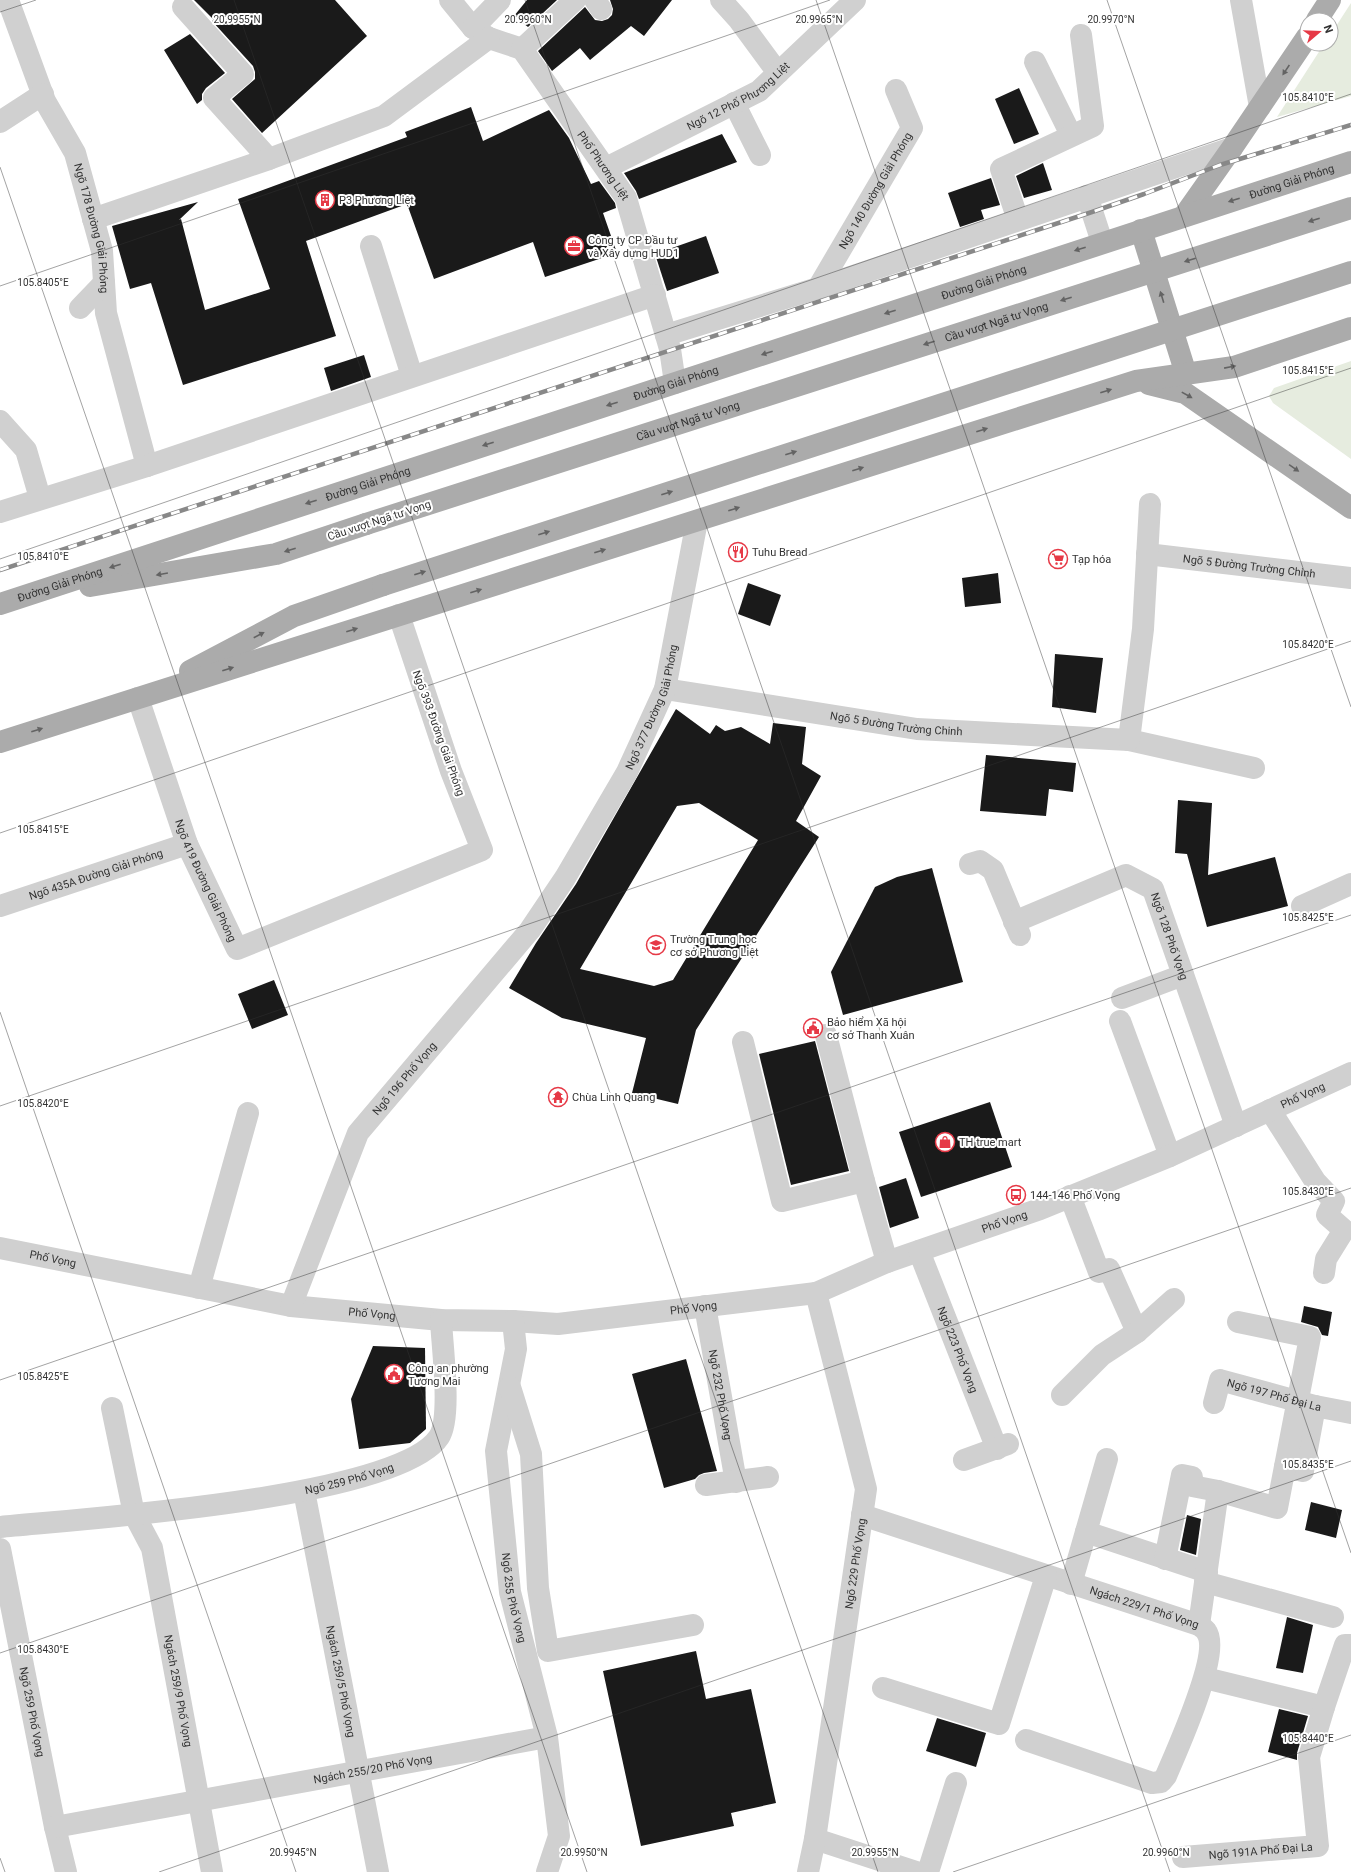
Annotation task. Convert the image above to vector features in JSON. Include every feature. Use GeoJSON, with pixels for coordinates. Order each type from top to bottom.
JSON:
{"type":"FeatureCollection","features":[{"type":"Feature","properties":{"kind":"main road"},"geometry":{"type":"LineString","coordinates":[[1323,12],[1330,0]]}},
{"type":"Feature","properties":{"kind":"main road"},"geometry":{"type":"LineString","coordinates":[[1184,216],[1299,49]]}},
{"type":"Feature","properties":{"kind":"main road","name":"Đường Giải Phóng"},"geometry":{"type":"LineString","coordinates":[[8,601],[1102,242],[1351,162]]}},
{"type":"Feature","properties":{"kind":"main road","name":"Cầu vượt Ngã tư Vọng"},"geometry":{"type":"LineString","coordinates":[[8,601],[276,554],[1351,208]]}},
{"type":"Feature","properties":{"kind":"main road"},"geometry":{"type":"LineString","coordinates":[[1141,230],[1186,374]]}},
{"type":"Feature","properties":{"kind":"main road"},"geometry":{"type":"LineString","coordinates":[[138,698],[294,616],[383,585],[1351,272]]}},
{"type":"Feature","properties":{"kind":"main road"},"geometry":{"type":"LineString","coordinates":[[0,742],[1136,381],[1234,367],[1351,328]]}},
{"type":"Feature","properties":{"kind":"main road"},"geometry":{"type":"LineString","coordinates":[[1136,381],[1185,393],[1351,508]]}},
{"type":"Feature","properties":{"kind":"street","name":"Ngõ 178 Đường Giải Phóng"},"geometry":{"type":"LineString","coordinates":[[8,0],[43,94],[75,153],[102,251],[106,314],[147,466]]}},
{"type":"Feature","properties":{"kind":"street"},"geometry":{"type":"LineString","coordinates":[[450,0],[481,33],[522,49],[575,0]]}},
{"type":"Feature","properties":{"kind":"street"},"geometry":{"type":"LineString","coordinates":[[93,219],[269,159],[384,116],[481,33],[500,0]]}},
{"type":"Feature","properties":{"kind":"street"},"geometry":{"type":"LineString","coordinates":[[720,0],[738,20],[778,73]]}},
{"type":"Feature","properties":{"kind":"street","name":"Ngõ 12 Phố Phương Liệt"},"geometry":{"type":"LineString","coordinates":[[606,168],[759,91],[855,0]]}},
{"type":"Feature","properties":{"kind":"street"},"geometry":{"type":"LineString","coordinates":[[1241,0],[1260,107]]}},
{"type":"Feature","properties":{"kind":"street"},"geometry":{"type":"LineString","coordinates":[[183,7],[243,74],[214,98],[269,159]]}},
{"type":"Feature","properties":{"kind":"street"},"geometry":{"type":"LineString","coordinates":[[1018,220],[1001,169],[1093,126],[1081,35]]}},
{"type":"Feature","properties":{"kind":"street","name":"Phố Phương Liệt"},"geometry":{"type":"LineString","coordinates":[[522,49],[626,198],[670,349],[675,383]]}},
{"type":"Feature","properties":{"kind":"street"},"geometry":{"type":"LineString","coordinates":[[1036,62],[1071,135]]}},
{"type":"Feature","properties":{"kind":"street","name":"Ngõ 140 Đường Giải Phóng"},"geometry":{"type":"LineString","coordinates":[[818,288],[912,128],[896,90]]}},
{"type":"Feature","properties":{"kind":"street"},"geometry":{"type":"LineString","coordinates":[[0,122],[43,94]]}},
{"type":"Feature","properties":{"kind":"street"},"geometry":{"type":"LineString","coordinates":[[734,103],[760,155]]}},
{"type":"Feature","properties":{"kind":"street"},"geometry":{"type":"LineString","coordinates":[[666,336],[818,288],[1232,148]]}},
{"type":"Feature","properties":{"kind":"street"},"geometry":{"type":"LineString","coordinates":[[1087,196],[1102,242]]}},
{"type":"Feature","properties":{"kind":"street"},"geometry":{"type":"LineString","coordinates":[[371,246],[412,376]]}},
{"type":"Feature","properties":{"kind":"street"},"geometry":{"type":"LineString","coordinates":[[80,308],[104,283]]}},
{"type":"Feature","properties":{"kind":"street"},"geometry":{"type":"LineString","coordinates":[[0,512],[40,498],[147,466],[655,295]]}},
{"type":"Feature","properties":{"kind":"street"},"geometry":{"type":"LineString","coordinates":[[0,421],[34,447],[40,498]]}},
{"type":"Feature","properties":{"kind":"street"},"geometry":{"type":"LineString","coordinates":[[1128,740],[1143,629],[1150,504]]}},
{"type":"Feature","properties":{"kind":"street","name":"Ngõ 377 Đường Giải Phóng"},"geometry":{"type":"LineString","coordinates":[[565,878],[627,772],[665,689],[697,521]]}},
{"type":"Feature","properties":{"kind":"street","name":"Ngõ 5 Đường Trường Chinh"},"geometry":{"type":"LineString","coordinates":[[1147,554],[1351,578]]}},
{"type":"Feature","properties":{"kind":"street","name":"Ngõ 393 Đường Giải Phóng"},"geometry":{"type":"LineString","coordinates":[[398,615],[451,771],[482,850]]}},
{"type":"Feature","properties":{"kind":"street","name":"Ngõ 5 Đường Trường Chinh"},"geometry":{"type":"LineString","coordinates":[[665,689],[917,730],[1128,740],[1254,768]]}},
{"type":"Feature","properties":{"kind":"street","name":"Ngõ 419 Đường Giải Phóng"},"geometry":{"type":"LineString","coordinates":[[138,698],[186,844],[237,949],[482,850]]}},
{"type":"Feature","properties":{"kind":"street","name":"Ngõ 435A Đường Giải Phóng"},"geometry":{"type":"LineString","coordinates":[[2,900],[186,844]]}},
{"type":"Feature","properties":{"kind":"street","name":"Ngõ 128 Phố Vọng"},"geometry":{"type":"LineString","coordinates":[[970,864],[980,861],[993,870],[1017,929],[1126,875],[1153,889],[1236,1126]]}},
{"type":"Feature","properties":{"kind":"street","name":"Ngõ 196 Phố Vọng"},"geometry":{"type":"LineString","coordinates":[[291,1306],[358,1133],[530,930],[565,878]]}},
{"type":"Feature","properties":{"kind":"street"},"geometry":{"type":"LineString","coordinates":[[1302,906],[1351,884]]}},
{"type":"Feature","properties":{"kind":"street"},"geometry":{"type":"LineString","coordinates":[[1122,998],[1183,975]]}},
{"type":"Feature","properties":{"kind":"street"},"geometry":{"type":"LineString","coordinates":[[1120,1021],[1170,1156]]}},
{"type":"Feature","properties":{"kind":"street"},"geometry":{"type":"LineString","coordinates":[[826,1035],[864,1181],[888,1262]]}},
{"type":"Feature","properties":{"kind":"street"},"geometry":{"type":"LineString","coordinates":[[743,1042],[782,1201],[864,1181]]}},
{"type":"Feature","properties":{"kind":"street","name":"Phố Vọng"},"geometry":{"type":"LineString","coordinates":[[0,1248],[291,1306],[441,1320],[513,1321],[558,1324],[816,1293],[888,1262],[1040,1209],[1170,1156],[1351,1073]]}},
{"type":"Feature","properties":{"kind":"street"},"geometry":{"type":"LineString","coordinates":[[1270,1110],[1315,1181],[1334,1201],[1327,1215],[1344,1230],[1326,1259],[1324,1273]]}},
{"type":"Feature","properties":{"kind":"street"},"geometry":{"type":"LineString","coordinates":[[199,1288],[248,1113]]}},
{"type":"Feature","properties":{"kind":"street"},"geometry":{"type":"LineString","coordinates":[[1070,1196],[1099,1272],[1109,1269],[1137,1332]]}},
{"type":"Feature","properties":{"kind":"street","name":"Ngõ 223 Phố Vọng"},"geometry":{"type":"LineString","coordinates":[[918,1251],[1003,1446],[964,1460]]}},
{"type":"Feature","properties":{"kind":"street","name":"Ngõ 229 Phố Vọng"},"geometry":{"type":"LineString","coordinates":[[808,1872],[815,1839],[866,1489],[816,1293]]}},
{"type":"Feature","properties":{"kind":"street"},"geometry":{"type":"LineString","coordinates":[[1062,1395],[1102,1355],[1137,1332],[1174,1299]]}},
{"type":"Feature","properties":{"kind":"street","name":"Ngõ 232 Phố Vọng"},"geometry":{"type":"LineString","coordinates":[[705,1306],[736,1482]]}},
{"type":"Feature","properties":{"kind":"street","name":"Ngõ 259 Phố Vọng"},"geometry":{"type":"LineString","coordinates":[[0,1527],[201,1507],[304,1491],[390,1469],[424,1451],[439,1437],[446,1417],[441,1320]]}},
{"type":"Feature","properties":{"kind":"street","name":"Ngõ 255 Phố Vọng"},"geometry":{"type":"LineString","coordinates":[[513,1321],[516,1349],[496,1451],[510,1592],[546,1737],[559,1836],[547,1872]]}},
{"type":"Feature","properties":{"kind":"street"},"geometry":{"type":"LineString","coordinates":[[1165,1559],[1182,1475],[1192,1477],[1192,1486],[1218,1491],[1284,1510],[1285,1467],[1303,1471],[1310,1337],[1238,1322]]}},
{"type":"Feature","properties":{"kind":"street","name":"Ngõ 197 Phố Đại La"},"geometry":{"type":"LineString","coordinates":[[1214,1403],[1220,1380],[1306,1404],[1351,1413]]}},
{"type":"Feature","properties":{"kind":"street"},"geometry":{"type":"LineString","coordinates":[[510,1384],[531,1454],[538,1588],[548,1651],[692,1625]]}},
{"type":"Feature","properties":{"kind":"street"},"geometry":{"type":"LineString","coordinates":[[112,1408],[134,1514]]}},
{"type":"Feature","properties":{"kind":"street"},"geometry":{"type":"LineString","coordinates":[[1070,1584],[1107,1458]]}},
{"type":"Feature","properties":{"kind":"street"},"geometry":{"type":"LineString","coordinates":[[706,1484],[736,1482],[768,1477]]}},
{"type":"Feature","properties":{"kind":"street","name":"Ngách 259/5 Phố Vọng"},"geometry":{"type":"LineString","coordinates":[[304,1491],[360,1772],[378,1872]]}},
{"type":"Feature","properties":{"kind":"street"},"geometry":{"type":"LineString","coordinates":[[1199,1625],[1218,1491]]}},
{"type":"Feature","properties":{"kind":"street","name":"Ngách 259/9 Phố Vọng"},"geometry":{"type":"LineString","coordinates":[[134,1514],[152,1548],[212,1872]]}},
{"type":"Feature","properties":{"kind":"street","name":"Ngách 229/1 Phố Vọng"},"geometry":{"type":"LineString","coordinates":[[862,1515],[1199,1625],[1207,1632],[1209,1642],[1205,1678],[1166,1776],[1161,1782],[1152,1783],[1026,1740]]}},
{"type":"Feature","properties":{"kind":"street"},"geometry":{"type":"LineString","coordinates":[[1086,1532],[1165,1559],[1206,1577],[1333,1617]]}},
{"type":"Feature","properties":{"kind":"street","name":"Ngõ 259 Phố Vọng"},"geometry":{"type":"LineString","coordinates":[[0,1549],[55,1827],[66,1872]]}},
{"type":"Feature","properties":{"kind":"street"},"geometry":{"type":"LineString","coordinates":[[883,1688],[999,1724],[1046,1576]]}},
{"type":"Feature","properties":{"kind":"street","name":"Ngõ 191A Phố Đại La"},"geometry":{"type":"LineString","coordinates":[[1183,1857],[1318,1846],[1309,1757],[1345,1644],[1351,1644]]}},
{"type":"Feature","properties":{"kind":"street"},"geometry":{"type":"LineString","coordinates":[[1205,1678],[1324,1707]]}},
{"type":"Feature","properties":{"kind":"street","name":"Ngách 255/20 Phố Vọng"},"geometry":{"type":"LineString","coordinates":[[199,1800],[360,1772],[546,1737]]}},
{"type":"Feature","properties":{"kind":"street"},"geometry":{"type":"LineString","coordinates":[[928,1872],[956,1783]]}},
{"type":"Feature","properties":{"kind":"street"},"geometry":{"type":"LineString","coordinates":[[55,1827],[199,1800]]}},
{"type":"Feature","properties":{"kind":"street"},"geometry":{"type":"LineString","coordinates":[[815,1839],[916,1872]]}},
{"type":"Feature","properties":{"kind":"shaded area"},"geometry":{"type":"Polygon","coordinates":[[[1351,3],[1351,96],[1277,117],[1319,52],[1339,52],[1339,22],[1351,3]]]}},
{"type":"Feature","properties":{"kind":"shaded area"},"geometry":{"type":"Polygon","coordinates":[[[1351,361],[1351,459],[1273,403],[1269,396],[1274,388],[1351,361]]]}},
{"type":"Feature","properties":{"kind":"building"},"geometry":{"type":"Polygon","coordinates":[[[194,0],[335,0],[367,36],[262,133],[232,99],[255,79],[253,66],[212,21],[214,20],[194,0]]]}},
{"type":"Feature","properties":{"kind":"building"},"geometry":{"type":"Polygon","coordinates":[[[527,0],[557,0],[528,27],[514,16],[527,0]]]}},
{"type":"Feature","properties":{"kind":"building"},"geometry":{"type":"Polygon","coordinates":[[[610,0],[672,0],[644,36],[631,26],[590,60],[580,48],[552,71],[538,51],[585,7],[595,20],[602,21],[608,19],[612,15],[613,9],[610,0]]]}},
{"type":"Feature","properties":{"kind":"building"},"geometry":{"type":"Polygon","coordinates":[[[190,34],[225,73],[206,88],[202,94],[202,100],[197,104],[164,50],[190,34]]]}},
{"type":"Feature","properties":{"kind":"building"},"geometry":{"type":"Polygon","coordinates":[[[1019,88],[1039,134],[1014,144],[995,99],[1019,88]]]}},
{"type":"Feature","properties":{"kind":"building"},"geometry":{"type":"Polygon","coordinates":[[[471,107],[483,141],[549,110],[569,138],[591,184],[599,181],[615,203],[616,208],[603,213],[617,253],[545,277],[533,242],[434,279],[407,204],[306,241],[336,336],[183,385],[151,283],[130,289],[112,226],[198,202],[179,220],[181,219],[205,310],[270,289],[238,199],[407,137],[405,132],[471,107]]]}},
{"type":"Feature","properties":{"kind":"building"},"geometry":{"type":"Polygon","coordinates":[[[722,134],[737,162],[639,199],[636,191],[624,173],[722,134]]]}},
{"type":"Feature","properties":{"kind":"building"},"geometry":{"type":"Polygon","coordinates":[[[1043,163],[1052,190],[1024,198],[1016,176],[1043,163]]]}},
{"type":"Feature","properties":{"kind":"building"},"geometry":{"type":"Polygon","coordinates":[[[991,178],[1000,205],[981,210],[984,219],[960,227],[948,193],[991,178]]]}},
{"type":"Feature","properties":{"kind":"building"},"geometry":{"type":"Polygon","coordinates":[[[706,236],[719,273],[667,291],[655,254],[706,236]]]}},
{"type":"Feature","properties":{"kind":"building"},"geometry":{"type":"Polygon","coordinates":[[[364,355],[371,377],[331,391],[324,368],[364,355]]]}},
{"type":"Feature","properties":{"kind":"building"},"geometry":{"type":"Polygon","coordinates":[[[998,573],[1001,603],[965,607],[962,578],[998,573]]]}},
{"type":"Feature","properties":{"kind":"building"},"geometry":{"type":"Polygon","coordinates":[[[748,583],[781,595],[770,626],[738,614],[748,583]]]}},
{"type":"Feature","properties":{"kind":"building"},"geometry":{"type":"Polygon","coordinates":[[[1055,654],[1103,658],[1096,713],[1052,707],[1055,654]]]}},
{"type":"Feature","properties":{"kind":"building"},"geometry":{"type":"Polygon","coordinates":[[[676,709],[710,734],[716,725],[725,731],[741,727],[770,744],[773,723],[806,727],[802,764],[821,776],[796,821],[819,837],[696,1030],[678,1104],[632,1093],[646,1038],[562,1018],[509,988],[536,943],[576,884],[676,709]],[[699,803],[677,806],[580,969],[654,986],[673,980],[758,840],[699,803]]]}},
{"type":"Feature","properties":{"kind":"building"},"geometry":{"type":"Polygon","coordinates":[[[986,755],[1076,763],[1073,792],[1049,789],[1046,816],[980,811],[986,755]]]}},
{"type":"Feature","properties":{"kind":"building"},"geometry":{"type":"Polygon","coordinates":[[[1178,800],[1212,803],[1208,875],[1275,857],[1288,906],[1207,927],[1187,854],[1175,853],[1178,800]]]}},
{"type":"Feature","properties":{"kind":"building"},"geometry":{"type":"Polygon","coordinates":[[[932,868],[963,982],[843,1015],[831,972],[875,887],[897,877],[932,868]]]}},
{"type":"Feature","properties":{"kind":"building"},"geometry":{"type":"Polygon","coordinates":[[[274,980],[288,1015],[252,1029],[238,994],[274,980]]]}},
{"type":"Feature","properties":{"kind":"building"},"geometry":{"type":"Polygon","coordinates":[[[815,1041],[849,1171],[791,1185],[759,1054],[815,1041]]]}},
{"type":"Feature","properties":{"kind":"building"},"geometry":{"type":"Polygon","coordinates":[[[990,1102],[1012,1167],[921,1197],[899,1132],[990,1102]]]}},
{"type":"Feature","properties":{"kind":"building"},"geometry":{"type":"Polygon","coordinates":[[[906,1178],[919,1218],[890,1228],[879,1187],[906,1178]]]}},
{"type":"Feature","properties":{"kind":"building"},"geometry":{"type":"Polygon","coordinates":[[[1304,1306],[1332,1312],[1328,1336],[1322,1335],[1318,1327],[1301,1322],[1304,1306]]]}},
{"type":"Feature","properties":{"kind":"building","name":"Công an phường Tương Mai"},"geometry":{"type":"Polygon","coordinates":[[[373,1346],[425,1348],[426,1429],[410,1443],[359,1449],[351,1399],[373,1346]]]}},
{"type":"Feature","properties":{"kind":"building"},"geometry":{"type":"Polygon","coordinates":[[[686,1359],[717,1471],[704,1473],[695,1479],[664,1488],[632,1374],[686,1359]]]}},
{"type":"Feature","properties":{"kind":"building"},"geometry":{"type":"Polygon","coordinates":[[[1311,1502],[1342,1510],[1336,1538],[1305,1530],[1311,1502]]]}},
{"type":"Feature","properties":{"kind":"building"},"geometry":{"type":"Polygon","coordinates":[[[1187,1515],[1201,1519],[1196,1555],[1180,1550],[1187,1515]]]}},
{"type":"Feature","properties":{"kind":"building"},"geometry":{"type":"Polygon","coordinates":[[[1287,1617],[1313,1625],[1303,1673],[1276,1668],[1287,1617]]]}},
{"type":"Feature","properties":{"kind":"building"},"geometry":{"type":"Polygon","coordinates":[[[696,1651],[706,1699],[751,1689],[776,1803],[731,1813],[734,1826],[641,1846],[603,1671],[696,1651]]]}},
{"type":"Feature","properties":{"kind":"building"},"geometry":{"type":"Polygon","coordinates":[[[1279,1709],[1308,1716],[1297,1753],[1297,1760],[1268,1752],[1279,1709]]]}},
{"type":"Feature","properties":{"kind":"building"},"geometry":{"type":"Polygon","coordinates":[[[937,1718],[986,1733],[976,1767],[926,1751],[937,1718]]]}},
{"type":"Feature","properties":{"kind":"railway"},"geometry":{"type":"LineString","coordinates":[[0,570],[1092,212],[1220,165],[1351,125]]}},
{"type":"Feature","properties":{"kind":"place","name":"P3 Phương Liệt"},"geometry":{"type":"Point","coordinates":[325,200]}},
{"type":"Feature","properties":{"kind":"place","name":"Công ty CP Đầu tư và Xây dựng HUD1"},"geometry":{"type":"Point","coordinates":[574,246]}},
{"type":"Feature","properties":{"kind":"place","name":"Tuhu Bread"},"geometry":{"type":"Point","coordinates":[738,552]}},
{"type":"Feature","properties":{"kind":"place","name":"Tạp hóa"},"geometry":{"type":"Point","coordinates":[1058,559]}},
{"type":"Feature","properties":{"kind":"place","name":"Trường Trung học cơ sở Phương Liệt"},"geometry":{"type":"Point","coordinates":[656,945]}},
{"type":"Feature","properties":{"kind":"place","name":"Bảo hiểm Xã hội cơ sở Thanh Xuân"},"geometry":{"type":"Point","coordinates":[813,1028]}},
{"type":"Feature","properties":{"kind":"place","name":"Chùa Linh Quang"},"geometry":{"type":"Point","coordinates":[558,1097]}},
{"type":"Feature","properties":{"kind":"place","name":"TH true mart"},"geometry":{"type":"Point","coordinates":[945,1142]}},
{"type":"Feature","properties":{"kind":"place","name":"144-146 Phố Vọng"},"geometry":{"type":"Point","coordinates":[1016,1195]}},
{"type":"Feature","properties":{"kind":"place","name":"Công an phường Tương Mai"},"geometry":{"type":"Point","coordinates":[394,1374]}}]}
